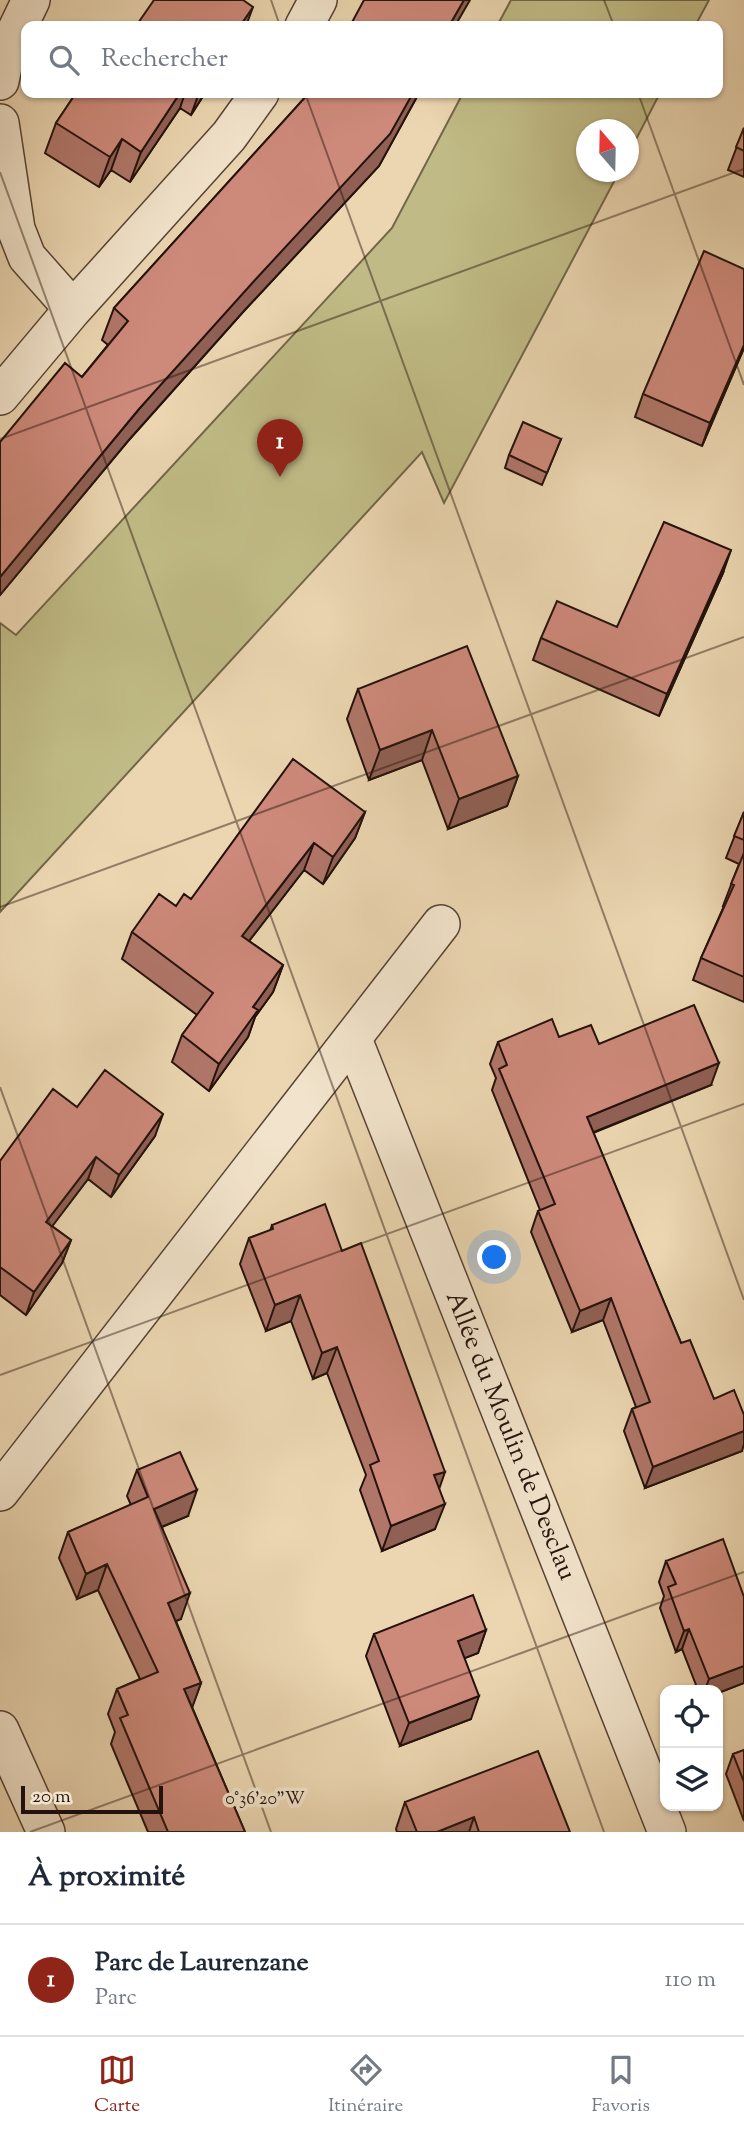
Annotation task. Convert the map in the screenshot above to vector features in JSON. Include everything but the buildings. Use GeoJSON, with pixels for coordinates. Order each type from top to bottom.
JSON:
{"type":"FeatureCollection","features":[{"type":"Feature","properties":{"kind":"street"},"geometry":{"type":"LineString","coordinates":[[0,81],[6,52],[31,0]]}},
{"type":"Feature","properties":{"kind":"street"},"geometry":{"type":"LineString","coordinates":[[307,21],[318,0]]}},
{"type":"Feature","properties":{"kind":"street"},"geometry":{"type":"LineString","coordinates":[[0,396],[73,309],[229,136],[256,98]]}},
{"type":"Feature","properties":{"kind":"street"},"geometry":{"type":"LineString","coordinates":[[0,123],[16,229],[27,257],[73,309]]}},
{"type":"Feature","properties":{"kind":"street"},"geometry":{"type":"LineString","coordinates":[[0,1493],[440,924]]}},
{"type":"Feature","properties":{"kind":"street","name":"Allée du Moulin de Desclau"},"geometry":{"type":"LineString","coordinates":[[353,1039],[667,1832]]}},
{"type":"Feature","properties":{"kind":"street"},"geometry":{"type":"LineString","coordinates":[[0,1730],[46,1832]]}},
{"type":"Feature","properties":{"kind":"shaded area"},"geometry":{"type":"Polygon","coordinates":[[[511,0],[709,0],[698,21],[500,21],[511,0]]]}},
{"type":"Feature","properties":{"kind":"shaded area"},"geometry":{"type":"Polygon","coordinates":[[[460,98],[657,98],[639,134],[639,119],[576,119],[576,182],[614,182],[444,503],[422,452],[0,912],[0,623],[16,635],[392,228],[460,98]]]}},
{"type":"Feature","properties":{"kind":"place","name":"Parc de Laurenzane"},"geometry":{"type":"Point","coordinates":[280,477]}}]}
